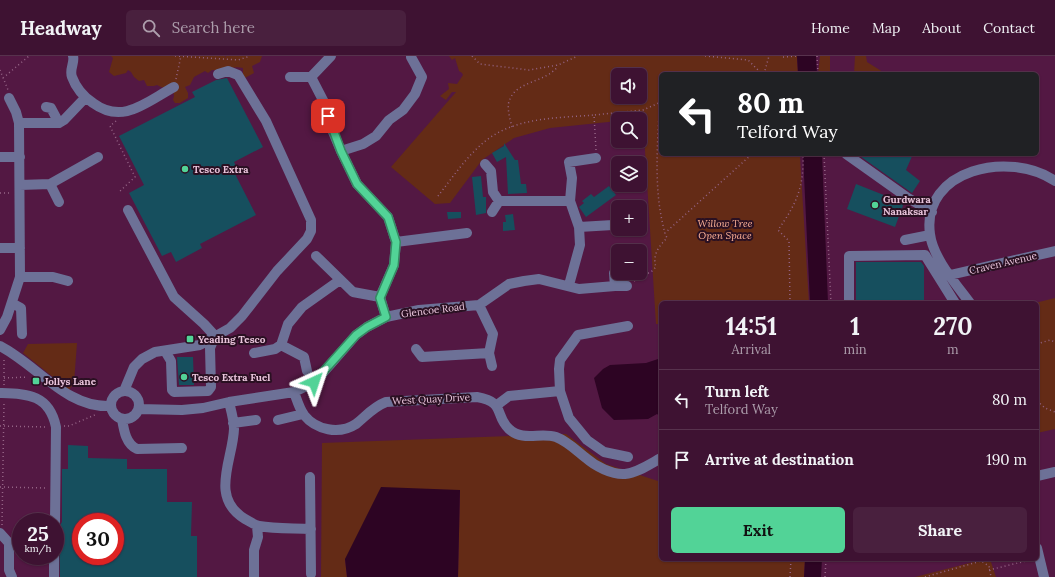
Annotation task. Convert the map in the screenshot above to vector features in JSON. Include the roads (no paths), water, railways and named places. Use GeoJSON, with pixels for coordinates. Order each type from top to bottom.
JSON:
{"type":"FeatureCollection","features":[{"type":"Feature","properties":{"kind":"street"},"geometry":{"type":"LineString","coordinates":[[73,56],[74,61],[71,72],[72,77],[85,98],[101,109],[116,114],[129,112],[174,87]]}},
{"type":"Feature","properties":{"kind":"street"},"geometry":{"type":"LineString","coordinates":[[290,77],[311,77],[331,56]]}},
{"type":"Feature","properties":{"kind":"street"},"geometry":{"type":"LineString","coordinates":[[341,151],[363,144],[376,136],[390,120],[403,110],[415,94],[427,77],[411,57]]}},
{"type":"Feature","properties":{"kind":"street"},"geometry":{"type":"LineString","coordinates":[[124,391],[134,367],[142,359],[155,352],[200,345],[230,328],[242,316],[277,271],[307,240],[311,231],[311,220],[266,120],[238,75],[228,71],[218,74]]}},
{"type":"Feature","properties":{"kind":"street"},"geometry":{"type":"LineString","coordinates":[[311,77],[325,104],[331,127],[357,184],[388,217],[396,242],[394,265],[380,298],[386,317]]}},
{"type":"Feature","properties":{"kind":"street"},"geometry":{"type":"LineString","coordinates":[[0,330],[12,303],[20,277],[19,123],[16,112],[9,98]]}},
{"type":"Feature","properties":{"kind":"street"},"geometry":{"type":"LineString","coordinates":[[19,123],[59,123],[64,120],[85,98]]}},
{"type":"Feature","properties":{"kind":"street"},"geometry":{"type":"LineString","coordinates":[[46,108],[51,108],[59,123]]}},
{"type":"Feature","properties":{"kind":"street"},"geometry":{"type":"LineString","coordinates":[[0,156],[20,157]]}},
{"type":"Feature","properties":{"kind":"street"},"geometry":{"type":"LineString","coordinates":[[849,156],[908,198],[932,212]]}},
{"type":"Feature","properties":{"kind":"street"},"geometry":{"type":"LineString","coordinates":[[20,185],[50,184],[98,157]]}},
{"type":"Feature","properties":{"kind":"street"},"geometry":{"type":"LineString","coordinates":[[569,285],[580,245],[579,227],[570,201],[572,178],[565,161],[596,158]]}},
{"type":"Feature","properties":{"kind":"street"},"geometry":{"type":"LineString","coordinates":[[485,164],[491,171],[493,192],[499,201]]}},
{"type":"Feature","properties":{"kind":"street"},"geometry":{"type":"LineString","coordinates":[[969,301],[950,275],[934,248],[930,235],[932,212],[940,194],[950,184],[967,174],[983,168],[1006,165],[1025,168],[1043,174],[1055,181]]}},
{"type":"Feature","properties":{"kind":"street"},"geometry":{"type":"LineString","coordinates":[[50,184],[60,202]]}},
{"type":"Feature","properties":{"kind":"street"},"geometry":{"type":"LineString","coordinates":[[499,201],[570,201]]}},
{"type":"Feature","properties":{"kind":"street"},"geometry":{"type":"LineString","coordinates":[[492,212],[499,201]]}},
{"type":"Feature","properties":{"kind":"street"},"geometry":{"type":"LineString","coordinates":[[128,210],[174,297],[215,336]]}},
{"type":"Feature","properties":{"kind":"street"},"geometry":{"type":"LineString","coordinates":[[579,227],[611,229]]}},
{"type":"Feature","properties":{"kind":"street"},"geometry":{"type":"LineString","coordinates":[[396,242],[467,233]]}},
{"type":"Feature","properties":{"kind":"street"},"geometry":{"type":"LineString","coordinates":[[905,240],[930,235]]}},
{"type":"Feature","properties":{"kind":"street"},"geometry":{"type":"LineString","coordinates":[[0,248],[20,248]]}},
{"type":"Feature","properties":{"kind":"street","name":"Craven Avenue"},"geometry":{"type":"LineString","coordinates":[[950,275],[1055,251]]}},
{"type":"Feature","properties":{"kind":"street"},"geometry":{"type":"LineString","coordinates":[[849,301],[849,256],[925,255],[954,301]]}},
{"type":"Feature","properties":{"kind":"street"},"geometry":{"type":"LineString","coordinates":[[316,256],[353,292],[380,298]]}},
{"type":"Feature","properties":{"kind":"street"},"geometry":{"type":"LineString","coordinates":[[20,277],[53,276],[68,281]]}},
{"type":"Feature","properties":{"kind":"street","name":"Glencoe Road"},"geometry":{"type":"LineString","coordinates":[[139,408],[182,410],[203,408],[229,402],[294,392],[314,382],[356,335],[367,327],[386,317],[419,310],[479,305],[509,284],[539,279],[580,288],[627,286]]}},
{"type":"Feature","properties":{"kind":"street"},"geometry":{"type":"LineString","coordinates":[[254,353],[276,349],[281,345],[288,324],[302,307],[340,280]]}},
{"type":"Feature","properties":{"kind":"street"},"geometry":{"type":"LineString","coordinates":[[615,280],[615,286]]}},
{"type":"Feature","properties":{"kind":"street"},"geometry":{"type":"LineString","coordinates":[[12,303],[21,308],[22,334]]}},
{"type":"Feature","properties":{"kind":"street"},"geometry":{"type":"LineString","coordinates":[[479,305],[493,334],[489,353],[492,366]]}},
{"type":"Feature","properties":{"kind":"street"},"geometry":{"type":"LineString","coordinates":[[628,326],[578,335],[560,360],[559,369],[560,391],[569,418],[587,440],[604,452],[628,457]]}},
{"type":"Feature","properties":{"kind":"street"},"geometry":{"type":"LineString","coordinates":[[164,351],[171,361],[172,390],[174,392],[208,391],[211,387],[210,348],[215,336]]}},
{"type":"Feature","properties":{"kind":"street"},"geometry":{"type":"LineString","coordinates":[[281,345],[304,357],[307,371]]}},
{"type":"Feature","properties":{"kind":"street"},"geometry":{"type":"LineString","coordinates":[[0,346],[17,356],[62,392],[80,401],[98,407],[110,406]]}},
{"type":"Feature","properties":{"kind":"street"},"geometry":{"type":"LineString","coordinates":[[419,357],[489,353]]}},
{"type":"Feature","properties":{"kind":"street"},"geometry":{"type":"LineString","coordinates":[[124,391],[133,393],[137,396],[140,404],[134,417],[127,420],[113,414],[110,406],[113,397],[117,393],[124,391]]}},
{"type":"Feature","properties":{"kind":"street"},"geometry":{"type":"LineString","coordinates":[[560,391],[509,396],[497,405],[508,429],[521,436],[555,437],[574,448],[588,460],[607,470],[624,474],[642,468],[659,459]]}},
{"type":"Feature","properties":{"kind":"street"},"geometry":{"type":"LineString","coordinates":[[278,420],[303,414],[294,392]]}},
{"type":"Feature","properties":{"kind":"street"},"geometry":{"type":"LineString","coordinates":[[2,393],[28,394],[38,399],[52,414],[56,426],[55,513]]}},
{"type":"Feature","properties":{"kind":"street","name":"West Quay Drive"},"geometry":{"type":"LineString","coordinates":[[303,414],[312,423],[328,430],[344,430],[355,424],[377,405],[386,402],[477,397],[483,398],[497,405]]}},
{"type":"Feature","properties":{"kind":"street"},"geometry":{"type":"LineString","coordinates":[[229,402],[233,422],[232,447],[224,482],[226,495],[231,506],[238,515],[257,526],[311,529]]}},
{"type":"Feature","properties":{"kind":"street"},"geometry":{"type":"LineString","coordinates":[[122,419],[125,434],[132,446],[137,449],[182,448]]}},
{"type":"Feature","properties":{"kind":"street"},"geometry":{"type":"LineString","coordinates":[[233,422],[256,420]]}},
{"type":"Feature","properties":{"kind":"street"},"geometry":{"type":"LineString","coordinates":[[1039,476],[1055,472]]}},
{"type":"Feature","properties":{"kind":"street"},"geometry":{"type":"LineString","coordinates":[[310,477],[311,574]]}},
{"type":"Feature","properties":{"kind":"street"},"geometry":{"type":"LineString","coordinates":[[254,577],[254,550],[258,537],[257,526]]}},
{"type":"Feature","properties":{"kind":"street"},"geometry":{"type":"LineString","coordinates":[[1,533],[9,543],[9,570],[12,577]]}},
{"type":"Feature","properties":{"kind":"street"},"geometry":{"type":"LineString","coordinates":[[1039,556],[1044,577]]}},
{"type":"Feature","properties":{"kind":"street"},"geometry":{"type":"LineString","coordinates":[[54,565],[54,577]]}},
{"type":"Feature","properties":{"kind":"place","name":"Tesco Extra"},"geometry":{"type":"Point","coordinates":[185,169]}},
{"type":"Feature","properties":{"kind":"place","name":"Gurdwara Nanaksar"},"geometry":{"type":"Point","coordinates":[875,205]}},
{"type":"Feature","properties":{"kind":"place","name":"Yeading Tesco"},"geometry":{"type":"Point","coordinates":[190,339]}},
{"type":"Feature","properties":{"kind":"place","name":"Tesco Extra Fuel"},"geometry":{"type":"Point","coordinates":[184,377]}},
{"type":"Feature","properties":{"kind":"place","name":"Jollys Lane"},"geometry":{"type":"Point","coordinates":[36,381]}},
{"type":"Feature","properties":{"kind":"park label","name":"Willow Tree Open Space"},"geometry":{"type":"Point","coordinates":[725,228]}}]}
